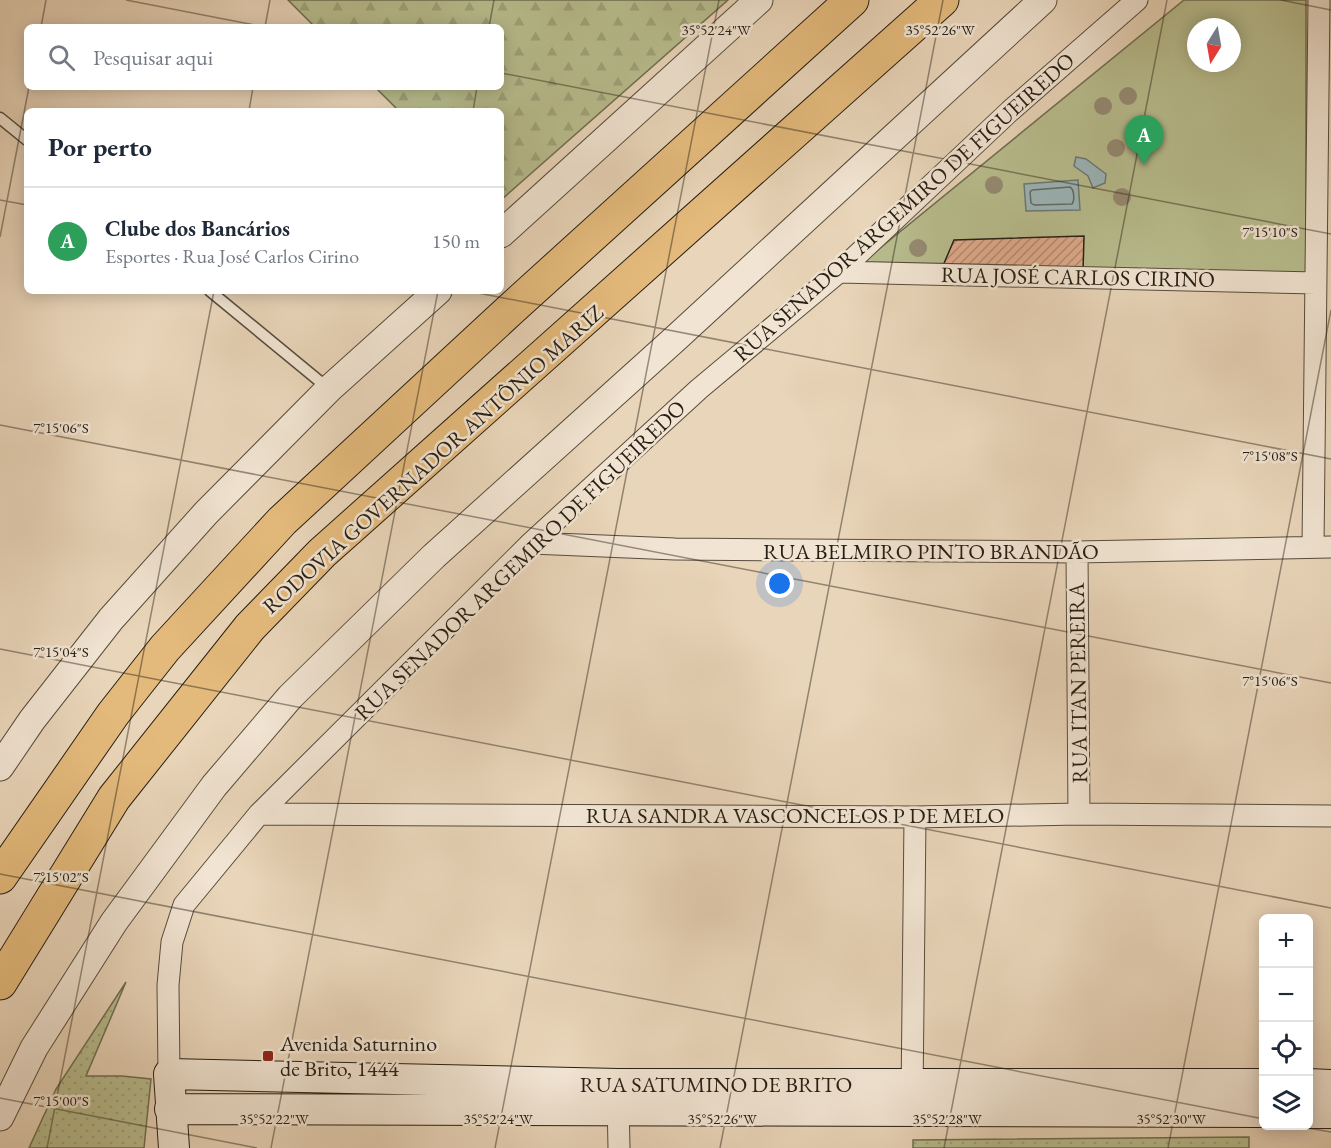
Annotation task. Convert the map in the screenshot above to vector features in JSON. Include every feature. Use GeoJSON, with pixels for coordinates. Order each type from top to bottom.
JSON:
{"type":"FeatureCollection","features":[{"type":"Feature","properties":{"kind":"highway"},"geometry":{"type":"LineString","coordinates":[[0,877],[113,714],[158,657],[282,521],[695,141],[852,0]]}},
{"type":"Feature","properties":{"kind":"highway","name":"RODOVIA GOVERNADOR ANTÔNIO MARIZ"},"geometry":{"type":"LineString","coordinates":[[0,983],[114,798],[250,627],[322,553],[942,0]]}},
{"type":"Feature","properties":{"kind":"main road","name":"RUA SATUMINO DE BRITO"},"geometry":{"type":"LineString","coordinates":[[169,1074],[618,1097]]}},
{"type":"Feature","properties":{"kind":"main road"},"geometry":{"type":"LineString","coordinates":[[169,1074],[174,1148]]}},
{"type":"Feature","properties":{"kind":"main road"},"geometry":{"type":"LineString","coordinates":[[1313,1084],[1331,1085]]}},
{"type":"Feature","properties":{"kind":"main road","name":"RUA SATUMINO DE BRITO"},"geometry":{"type":"LineString","coordinates":[[170,1109],[618,1097],[1250,1098]]}},
{"type":"Feature","properties":{"kind":"main road"},"geometry":{"type":"LineString","coordinates":[[1313,1113],[1331,1113]]}},
{"type":"Feature","properties":{"kind":"street"},"geometry":{"type":"LineString","coordinates":[[504,231],[759,0]]}},
{"type":"Feature","properties":{"kind":"street"},"geometry":{"type":"LineString","coordinates":[[0,1117],[34,1048],[114,922],[214,786],[290,697],[434,556],[676,338],[1043,0]]}},
{"type":"Feature","properties":{"kind":"street","name":"RUA SENADOR ARGEMIRO DE FIGUEIREDO"},"geometry":{"type":"LineString","coordinates":[[169,1074],[168,985],[172,942],[184,905],[259,814],[531,543],[699,389],[839,272],[1010,111],[1137,0]]}},
{"type":"Feature","properties":{"kind":"street"},"geometry":{"type":"LineString","coordinates":[[1319,0],[1316,283],[1322,547]]}},
{"type":"Feature","properties":{"kind":"street","name":"RUA JOSÉ CARLOS CIRINO"},"geometry":{"type":"LineString","coordinates":[[839,272],[1316,283]]}},
{"type":"Feature","properties":{"kind":"street"},"geometry":{"type":"LineString","coordinates":[[0,767],[32,720],[111,619],[213,506],[329,389],[435,294]]}},
{"type":"Feature","properties":{"kind":"street","name":"RUA BELMIRO PINTO BRANDÃO"},"geometry":{"type":"LineString","coordinates":[[531,543],[675,549],[1077,552],[1322,547]]}},
{"type":"Feature","properties":{"kind":"street","name":"RUA ITAN PEREIRA"},"geometry":{"type":"LineString","coordinates":[[1077,552],[1079,814]]}},
{"type":"Feature","properties":{"kind":"street","name":"RUA SANDRA VASCONCELOS P DE MELO"},"geometry":{"type":"LineString","coordinates":[[259,814],[1331,816]]}},
{"type":"Feature","properties":{"kind":"street"},"geometry":{"type":"LineString","coordinates":[[912,1097],[915,817]]}},
{"type":"Feature","properties":{"kind":"street"},"geometry":{"type":"LineString","coordinates":[[618,1097],[619,1148]]}},
{"type":"Feature","properties":{"kind":"lane"},"geometry":{"type":"LineString","coordinates":[[0,118],[24,138]]}},
{"type":"Feature","properties":{"kind":"lane"},"geometry":{"type":"LineString","coordinates":[[214,294],[329,389]]}},
{"type":"Feature","properties":{"kind":"green space"},"geometry":{"type":"Polygon","coordinates":[[[288,0],[728,0],[504,197],[504,108],[396,108],[378,90],[504,90],[504,24],[312,24],[288,0]]]}},
{"type":"Feature","properties":{"kind":"green space"},"geometry":{"type":"Polygon","coordinates":[[[1184,0],[1306,0],[1306,274],[858,266],[1184,0]]]}},
{"type":"Feature","properties":{"kind":"green space"},"geometry":{"type":"Polygon","coordinates":[[[126,982],[86,1076],[151,1079],[144,1148],[29,1148],[56,1089],[126,982]]]}},
{"type":"Feature","properties":{"kind":"green space"},"geometry":{"type":"Polygon","coordinates":[[[1249,1137],[1249,1148],[913,1148],[913,1140],[1249,1137]]]}},
{"type":"Feature","properties":{"kind":"water"},"geometry":{"type":"Polygon","coordinates":[[[1076,157],[1086,159],[1106,174],[1105,183],[1093,188],[1088,176],[1074,166],[1076,157]]]}},
{"type":"Feature","properties":{"kind":"water"},"geometry":{"type":"Polygon","coordinates":[[[1078,180],[1080,210],[1026,211],[1024,184],[1078,180]]]}},
{"type":"Feature","properties":{"kind":"building"},"geometry":{"type":"Polygon","coordinates":[[[1084,236],[1083,272],[942,268],[954,240],[1084,236]]]}},
{"type":"Feature","properties":{"kind":"place","name":"Clube dos Bancários"},"geometry":{"type":"Point","coordinates":[1144,165]}},
{"type":"Feature","properties":{"kind":"place","name":"Avenida Saturnino de Brito, 1444"},"geometry":{"type":"Point","coordinates":[268,1056]}}]}
